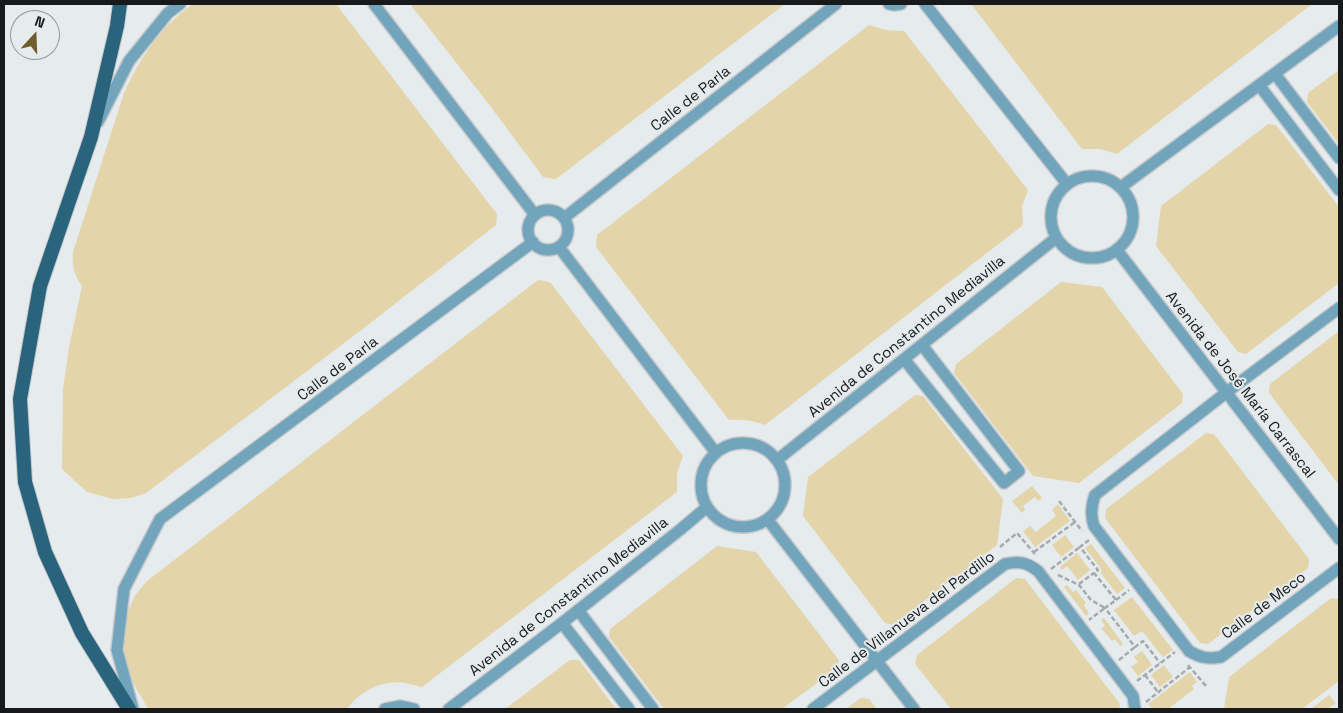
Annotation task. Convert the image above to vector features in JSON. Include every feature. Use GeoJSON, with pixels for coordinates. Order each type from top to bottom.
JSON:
{"type":"FeatureCollection","features":[{"type":"Feature","properties":{"kind":"main road"},"geometry":{"type":"LineString","coordinates":[[120,4],[91,136],[40,286],[20,399],[25,482],[45,552],[82,633],[129,709]]}},
{"type":"Feature","properties":{"kind":"street"},"geometry":{"type":"LineString","coordinates":[[91,136],[129,61],[168,13],[180,4]]}},
{"type":"Feature","properties":{"kind":"street"},"geometry":{"type":"LineString","coordinates":[[374,4],[535,215]]}},
{"type":"Feature","properties":{"kind":"street","name":"Calle de Parla"},"geometry":{"type":"LineString","coordinates":[[564,218],[836,4]]}},
{"type":"Feature","properties":{"kind":"street"},"geometry":{"type":"LineString","coordinates":[[889,4],[901,4]]}},
{"type":"Feature","properties":{"kind":"street"},"geometry":{"type":"LineString","coordinates":[[925,4],[1067,184]]}},
{"type":"Feature","properties":{"kind":"street"},"geometry":{"type":"LineString","coordinates":[[1121,187],[1339,26]]}},
{"type":"Feature","properties":{"kind":"street"},"geometry":{"type":"LineString","coordinates":[[1275,74],[1339,158]]}},
{"type":"Feature","properties":{"kind":"street"},"geometry":{"type":"LineString","coordinates":[[1259,85],[1339,190]]}},
{"type":"Feature","properties":{"kind":"street"},"geometry":{"type":"LineString","coordinates":[[1088,176],[1100,176],[1111,180],[1121,187],[1128,196],[1132,208],[1131,231],[1126,241],[1117,250],[1105,256],[1091,258],[1077,256],[1065,248],[1056,238],[1051,226],[1050,214],[1052,203],[1058,192],[1077,178],[1088,176]]}},
{"type":"Feature","properties":{"kind":"street"},"geometry":{"type":"LineString","coordinates":[[549,210],[561,214],[564,218],[569,231],[564,243],[559,247],[553,250],[540,249],[532,242],[528,233],[528,226],[535,215],[549,210]]}},
{"type":"Feature","properties":{"kind":"street","name":"Avenida de Constantino Mediavilla"},"geometry":{"type":"LineString","coordinates":[[777,460],[1056,238]]}},
{"type":"Feature","properties":{"kind":"street","name":"Calle de Parla"},"geometry":{"type":"LineString","coordinates":[[133,709],[117,650],[124,589],[160,519],[532,242]]}},
{"type":"Feature","properties":{"kind":"street"},"geometry":{"type":"LineString","coordinates":[[559,247],[716,453]]}},
{"type":"Feature","properties":{"kind":"street","name":"Avenida de José María Carrascal"},"geometry":{"type":"LineString","coordinates":[[1117,250],[1339,538]]}},
{"type":"Feature","properties":{"kind":"street"},"geometry":{"type":"LineString","coordinates":[[1227,392],[1339,308]]}},
{"type":"Feature","properties":{"kind":"street"},"geometry":{"type":"LineString","coordinates":[[904,359],[1004,483],[1019,471],[922,345]]}},
{"type":"Feature","properties":{"kind":"street","name":"Calle de Meco"},"geometry":{"type":"LineString","coordinates":[[1227,392],[1095,495],[1091,507],[1091,517],[1094,526],[1189,651],[1204,658],[1221,658],[1339,568]]}},
{"type":"Feature","properties":{"kind":"street"},"geometry":{"type":"LineString","coordinates":[[734,444],[753,444],[762,447],[777,460],[782,468],[786,487],[784,497],[775,514],[759,525],[740,528],[721,521],[713,515],[707,507],[702,493],[702,478],[706,464],[716,453],[724,447],[734,444]]}},
{"type":"Feature","properties":{"kind":"street","name":"Avenida de Constantino Mediavilla"},"geometry":{"type":"LineString","coordinates":[[449,709],[562,623],[707,507]]}},
{"type":"Feature","properties":{"kind":"street"},"geometry":{"type":"LineString","coordinates":[[768,520],[914,709]]}},
{"type":"Feature","properties":{"kind":"street","name":"Calle de Villanueva del Pardillo"},"geometry":{"type":"LineString","coordinates":[[813,709],[1005,564],[1014,562],[1023,562],[1031,566],[1042,576],[1133,696],[1139,707]]}},
{"type":"Feature","properties":{"kind":"street"},"geometry":{"type":"LineString","coordinates":[[578,610],[652,709]]}},
{"type":"Feature","properties":{"kind":"street"},"geometry":{"type":"LineString","coordinates":[[562,623],[629,709]]}},
{"type":"Feature","properties":{"kind":"street"},"geometry":{"type":"LineString","coordinates":[[385,709],[400,706],[414,709]]}},
{"type":"Feature","properties":{"kind":"path"},"geometry":{"type":"LineString","coordinates":[[1034,553],[1075,522]]}},
{"type":"Feature","properties":{"kind":"path"},"geometry":{"type":"LineString","coordinates":[[1089,540],[1048,571],[1079,585],[1091,600],[1105,608],[1135,647]]}},
{"type":"Feature","properties":{"kind":"path"},"geometry":{"type":"LineString","coordinates":[[1079,585],[1098,570],[1080,547]]}},
{"type":"Feature","properties":{"kind":"path"},"geometry":{"type":"LineString","coordinates":[[1094,573],[1116,600]]}},
{"type":"Feature","properties":{"kind":"path"},"geometry":{"type":"LineString","coordinates":[[1088,621],[1129,590]]}},
{"type":"Feature","properties":{"kind":"path"},"geometry":{"type":"LineString","coordinates":[[1118,660],[1143,641],[1160,663]]}},
{"type":"Feature","properties":{"kind":"path"},"geometry":{"type":"LineString","coordinates":[[1136,682],[1176,651]]}},
{"type":"Feature","properties":{"kind":"path"},"geometry":{"type":"LineString","coordinates":[[1139,707],[1190,668]]}},
{"type":"Feature","properties":{"kind":"path"},"geometry":{"type":"LineString","coordinates":[[1145,675],[1158,692]]}},
{"type":"Feature","properties":{"kind":"shaded area"},"geometry":{"type":"Polygon","coordinates":[[[193,4],[336,4],[497,214],[496,225],[364,328],[146,493],[131,498],[113,499],[87,492],[62,469],[63,389],[69,347],[82,286],[74,270],[73,252],[124,93],[130,80],[144,55],[161,33],[193,4]]]}},
{"type":"Feature","properties":{"kind":"shaded area"},"geometry":{"type":"Polygon","coordinates":[[[410,4],[785,4],[556,179],[543,177],[410,4]]]}},
{"type":"Feature","properties":{"kind":"shaded area"},"geometry":{"type":"Polygon","coordinates":[[[971,4],[1312,4],[1117,154],[1100,149],[1082,149],[971,4]]]}},
{"type":"Feature","properties":{"kind":"shaded area"},"geometry":{"type":"Polygon","coordinates":[[[869,25],[886,30],[904,31],[1028,190],[1022,206],[1023,225],[765,425],[747,420],[729,420],[596,247],[597,235],[869,25]]]}},
{"type":"Feature","properties":{"kind":"shaded area"},"geometry":{"type":"Polygon","coordinates":[[[1339,70],[1339,144],[1307,102],[1308,93],[1339,70]]]}},
{"type":"Feature","properties":{"kind":"shaded area"},"geometry":{"type":"Polygon","coordinates":[[[1268,124],[1276,125],[1339,207],[1339,283],[1246,354],[1238,352],[1156,246],[1161,206],[1268,124]]]}},
{"type":"Feature","properties":{"kind":"shaded area"},"geometry":{"type":"Polygon","coordinates":[[[538,280],[550,282],[683,456],[677,473],[677,492],[422,687],[398,682],[381,685],[365,692],[347,709],[148,709],[131,679],[124,648],[125,626],[130,606],[136,594],[147,581],[538,280]]]}},
{"type":"Feature","properties":{"kind":"shaded area"},"geometry":{"type":"Polygon","coordinates":[[[1061,282],[1102,287],[1183,394],[1182,403],[1079,483],[1033,476],[954,373],[956,364],[1061,282]]]}},
{"type":"Feature","properties":{"kind":"shaded area"},"geometry":{"type":"Polygon","coordinates":[[[1339,331],[1339,485],[1269,393],[1270,384],[1339,331]]]}},
{"type":"Feature","properties":{"kind":"shaded area"},"geometry":{"type":"Polygon","coordinates":[[[915,395],[923,396],[1003,499],[997,545],[893,625],[885,623],[803,516],[808,477],[915,395]]]}},
{"type":"Feature","properties":{"kind":"shaded area"},"geometry":{"type":"Polygon","coordinates":[[[1206,433],[1214,434],[1309,559],[1308,568],[1208,644],[1200,643],[1105,518],[1106,509],[1206,433]]]}},
{"type":"Feature","properties":{"kind":"shaded area"},"geometry":{"type":"Polygon","coordinates":[[[1032,486],[1042,498],[1038,501],[1035,497],[1023,506],[1025,510],[1022,513],[1012,501],[1032,486]]]}},
{"type":"Feature","properties":{"kind":"shaded area"},"geometry":{"type":"Polygon","coordinates":[[[1058,504],[1070,521],[1035,547],[1023,531],[1030,526],[1036,532],[1056,516],[1052,510],[1058,504]]]}},
{"type":"Feature","properties":{"kind":"shaded area"},"geometry":{"type":"Polygon","coordinates":[[[1065,535],[1074,547],[1061,557],[1052,545],[1065,535]]]}},
{"type":"Feature","properties":{"kind":"shaded area"},"geometry":{"type":"Polygon","coordinates":[[[1091,544],[1125,588],[1117,594],[1085,548],[1091,544]]]}},
{"type":"Feature","properties":{"kind":"shaded area"},"geometry":{"type":"Polygon","coordinates":[[[717,546],[756,552],[839,660],[837,668],[782,709],[664,709],[609,637],[610,629],[717,546]]]}},
{"type":"Feature","properties":{"kind":"shaded area"},"geometry":{"type":"Polygon","coordinates":[[[1077,553],[1090,570],[1078,580],[1067,566],[1062,570],[1060,567],[1077,553]]]}},
{"type":"Feature","properties":{"kind":"shaded area"},"geometry":{"type":"Polygon","coordinates":[[[1016,578],[1025,579],[1120,704],[1119,709],[951,709],[915,664],[917,655],[1016,578]]]}},
{"type":"Feature","properties":{"kind":"shaded area"},"geometry":{"type":"Polygon","coordinates":[[[1067,585],[1073,592],[1076,590],[1086,603],[1084,605],[1089,613],[1086,616],[1064,587],[1067,585]]]}},
{"type":"Feature","properties":{"kind":"shaded area"},"geometry":{"type":"Polygon","coordinates":[[[1132,597],[1173,650],[1163,657],[1142,631],[1134,636],[1114,610],[1132,597]]]}},
{"type":"Feature","properties":{"kind":"shaded area"},"geometry":{"type":"Polygon","coordinates":[[[1331,598],[1339,599],[1339,681],[1302,709],[1224,709],[1229,677],[1331,598]]]}},
{"type":"Feature","properties":{"kind":"shaded area"},"geometry":{"type":"Polygon","coordinates":[[[1104,618],[1123,644],[1120,646],[1115,639],[1112,641],[1101,628],[1105,626],[1101,620],[1104,618]]]}},
{"type":"Feature","properties":{"kind":"shaded area"},"geometry":{"type":"Polygon","coordinates":[[[1142,651],[1152,665],[1138,676],[1131,667],[1138,662],[1134,657],[1142,651]]]}},
{"type":"Feature","properties":{"kind":"shaded area"},"geometry":{"type":"Polygon","coordinates":[[[570,660],[579,660],[616,709],[505,709],[570,660]]]}},
{"type":"Feature","properties":{"kind":"shaded area"},"geometry":{"type":"Polygon","coordinates":[[[1164,665],[1173,677],[1160,687],[1151,675],[1164,665]]]}},
{"type":"Feature","properties":{"kind":"shaded area"},"geometry":{"type":"Polygon","coordinates":[[[1190,672],[1197,682],[1192,686],[1194,689],[1168,709],[1152,709],[1148,704],[1190,672]]]}},
{"type":"Feature","properties":{"kind":"shaded area"},"geometry":{"type":"Polygon","coordinates":[[[1329,695],[1336,703],[1327,709],[1311,709],[1329,695]]]}},
{"type":"Feature","properties":{"kind":"shaded area"},"geometry":{"type":"Polygon","coordinates":[[[861,698],[869,699],[877,709],[846,709],[861,698]]]}}]}
